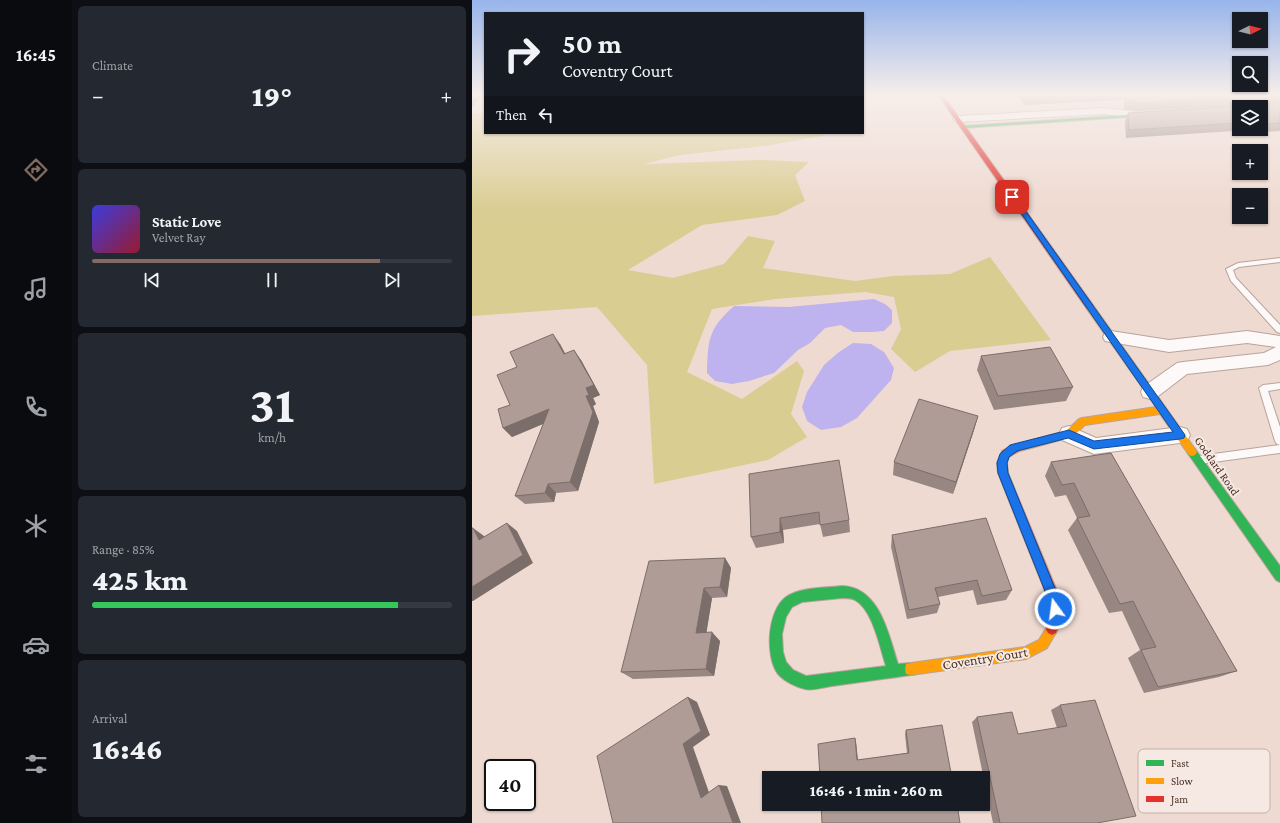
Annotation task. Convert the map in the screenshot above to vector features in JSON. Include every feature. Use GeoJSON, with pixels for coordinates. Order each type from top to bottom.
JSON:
{"type":"FeatureCollection","features":[{"type":"Feature","properties":{"kind":"main road","name":"Goddard Road"},"geometry":{"type":"LineString","coordinates":[[967,133],[1280,576]]}},
{"type":"Feature","properties":{"kind":"main road","name":"Coventry Court"},"geometry":{"type":"LineString","coordinates":[[894,671],[873,611],[864,599],[854,592],[799,597],[788,602],[780,614],[777,623],[777,654],[781,667],[791,677],[806,683],[894,671],[1026,653],[1036,650],[1053,631],[1055,620],[1052,596],[1003,473],[1002,463],[1005,454],[1014,448],[1069,434],[1082,422],[1162,410]]}},
{"type":"Feature","properties":{"kind":"street"},"geometry":{"type":"LineString","coordinates":[[1111,337],[1168,346],[1247,337],[1280,342]]}},
{"type":"Feature","properties":{"kind":"street"},"geometry":{"type":"LineString","coordinates":[[1150,392],[1183,368],[1268,359],[1280,352]]}},
{"type":"Feature","properties":{"kind":"street"},"geometry":{"type":"LineString","coordinates":[[1069,434],[1094,446],[1180,435]]}},
{"type":"Feature","properties":{"kind":"lane"},"geometry":{"type":"LineString","coordinates":[[1280,260],[1245,264],[1229,269],[1233,279],[1280,330]]}},
{"type":"Feature","properties":{"kind":"lane"},"geometry":{"type":"LineString","coordinates":[[1280,386],[1262,388],[1280,441]]}},
{"type":"Feature","properties":{"kind":"lane"},"geometry":{"type":"LineString","coordinates":[[1198,460],[1280,449]]}},
{"type":"Feature","properties":{"kind":"shaded area"},"geometry":{"type":"Polygon","coordinates":[[[472,133],[824,134],[822,136],[765,146],[680,155],[644,164],[760,160],[809,162],[795,175],[805,201],[777,215],[702,225],[628,270],[673,278],[724,264],[748,236],[775,241],[763,268],[855,281],[893,276],[950,274],[990,257],[1051,340],[950,351],[915,372],[891,349],[901,329],[894,297],[865,292],[775,299],[712,309],[687,372],[742,399],[797,361],[804,371],[791,414],[807,437],[768,460],[654,484],[647,365],[597,307],[472,316],[472,133]]]}},
{"type":"Feature","properties":{"kind":"shaded area"},"geometry":{"type":"Polygon","coordinates":[[[874,299],[885,304],[892,310],[892,323],[884,331],[853,332],[841,325],[825,328],[810,343],[798,350],[774,373],[749,381],[732,384],[715,381],[707,373],[708,352],[711,336],[714,329],[725,314],[734,306],[789,307],[874,299]]]}},
{"type":"Feature","properties":{"kind":"shaded area"},"geometry":{"type":"Polygon","coordinates":[[[853,343],[871,344],[884,352],[894,368],[891,380],[857,418],[841,427],[821,430],[807,421],[802,407],[807,392],[824,365],[839,352],[853,343]]]}},
{"type":"Feature","properties":{"kind":"building"},"geometry":{"type":"Polygon","coordinates":[[[553,334],[564,354],[574,350],[594,385],[586,388],[589,395],[586,396],[593,412],[570,482],[548,484],[545,493],[515,496],[549,409],[503,428],[498,409],[510,405],[497,375],[517,367],[510,352],[553,334]]]}},
{"type":"Feature","properties":{"kind":"building"},"geometry":{"type":"Polygon","coordinates":[[[1050,347],[1073,387],[998,396],[981,356],[1050,347]]]}},
{"type":"Feature","properties":{"kind":"building"},"geometry":{"type":"Polygon","coordinates":[[[919,399],[978,416],[956,482],[894,462],[919,399]]]}},
{"type":"Feature","properties":{"kind":"building"},"geometry":{"type":"Polygon","coordinates":[[[1111,453],[1237,671],[1158,687],[1141,650],[1156,647],[1133,601],[1120,604],[1077,518],[1090,516],[1074,483],[1062,485],[1051,462],[1111,453]]]}},
{"type":"Feature","properties":{"kind":"building"},"geometry":{"type":"Polygon","coordinates":[[[839,460],[849,520],[820,525],[819,512],[780,518],[780,532],[751,537],[749,474],[839,460]]]}},
{"type":"Feature","properties":{"kind":"building"},"geometry":{"type":"Polygon","coordinates":[[[986,518],[1012,590],[982,596],[977,580],[935,588],[940,604],[909,610],[892,535],[986,518]]]}},
{"type":"Feature","properties":{"kind":"building"},"geometry":{"type":"Polygon","coordinates":[[[507,523],[523,555],[472,587],[472,528],[479,540],[507,523]]]}},
{"type":"Feature","properties":{"kind":"building"},"geometry":{"type":"Polygon","coordinates":[[[725,558],[720,587],[704,588],[696,633],[712,632],[706,669],[621,672],[649,561],[725,558]]]}},
{"type":"Feature","properties":{"kind":"building"},"geometry":{"type":"Polygon","coordinates":[[[688,697],[701,731],[683,744],[701,798],[719,785],[733,823],[613,823],[597,756],[688,697]]]}},
{"type":"Feature","properties":{"kind":"building"},"geometry":{"type":"Polygon","coordinates":[[[1095,700],[1136,816],[1097,823],[1000,823],[990,771],[989,771],[977,717],[1012,712],[1018,734],[1067,726],[1060,705],[1095,700]]]}},
{"type":"Feature","properties":{"kind":"building"},"geometry":{"type":"Polygon","coordinates":[[[942,725],[951,771],[820,771],[818,744],[855,738],[857,760],[909,753],[906,730],[942,725]]]}},
{"type":"Feature","properties":{"kind":"building"},"geometry":{"type":"Polygon","coordinates":[[[821,811],[958,811],[960,823],[822,823],[821,811]]]}},
{"type":"Feature","properties":{"kind":"traffic: fast"},"geometry":{"type":"LineString","coordinates":[[1192,452],[1280,576]]}},
{"type":"Feature","properties":{"kind":"traffic: fast"},"geometry":{"type":"LineString","coordinates":[[894,671],[873,612],[863,599],[855,594],[847,592],[797,598],[788,603],[780,616],[776,634],[776,652],[783,670],[795,679],[806,683],[911,669]]}},
{"type":"Feature","properties":{"kind":"traffic: slow"},"geometry":{"type":"LineString","coordinates":[[1090,307],[1192,452]]}},
{"type":"Feature","properties":{"kind":"traffic: slow"},"geometry":{"type":"LineString","coordinates":[[1016,448],[1069,434],[1082,422],[1162,410]]}},
{"type":"Feature","properties":{"kind":"traffic: slow"},"geometry":{"type":"LineString","coordinates":[[911,669],[1026,653],[1043,644],[1052,629]]}},
{"type":"Feature","properties":{"kind":"traffic: jam"},"geometry":{"type":"LineString","coordinates":[[967,133],[1090,307]]}},
{"type":"Feature","properties":{"kind":"traffic: jam"},"geometry":{"type":"LineString","coordinates":[[1016,448],[1005,454],[1002,463],[1003,473],[1053,596],[1055,614],[1052,629]]}},
{"type":"Feature","properties":{"kind":"route"},"geometry":{"type":"LineString","coordinates":[[1012,197],[1180,435],[1094,446],[1069,434],[1014,448],[1005,454],[1002,463],[1003,473],[1052,596],[1055,609]]}}]}
